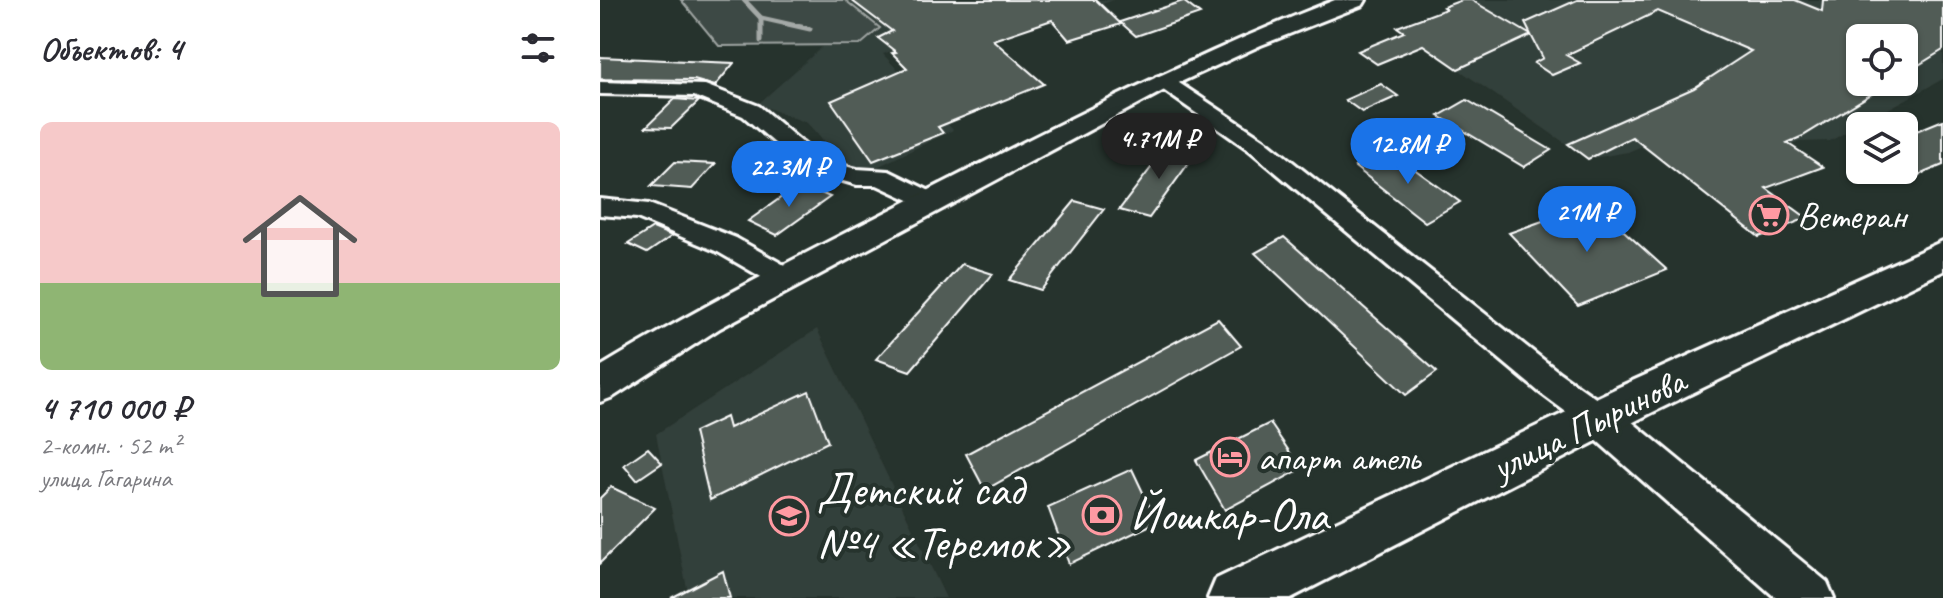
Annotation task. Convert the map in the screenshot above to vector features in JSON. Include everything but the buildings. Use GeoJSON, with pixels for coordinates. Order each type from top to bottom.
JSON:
{"type":"FeatureCollection","features":[{"type":"Feature","properties":{"kind":"main road","name":"улица Пыринова"},"geometry":{"type":"LineString","coordinates":[[1235,598],[1943,255]]}},
{"type":"Feature","properties":{"kind":"street"},"geometry":{"type":"LineString","coordinates":[[600,386],[708,319],[1163,81],[1253,40],[1355,0]]}},
{"type":"Feature","properties":{"kind":"street"},"geometry":{"type":"LineString","coordinates":[[1163,81],[1257,145],[1549,382],[1600,419],[1811,598]]}},
{"type":"Feature","properties":{"kind":"street"},"geometry":{"type":"LineString","coordinates":[[600,88],[697,90],[751,111],[816,166],[857,177],[881,177],[931,202]]}},
{"type":"Feature","properties":{"kind":"street"},"geometry":{"type":"LineString","coordinates":[[600,207],[640,210],[727,245],[785,278]]}},
{"type":"Feature","properties":{"kind":"shaded area"},"geometry":{"type":"Polygon","coordinates":[[[681,0],[845,0],[880,28],[860,45],[719,46],[681,0]]]}},
{"type":"Feature","properties":{"kind":"shaded area"},"geometry":{"type":"Polygon","coordinates":[[[842,0],[1114,0],[1009,36],[994,18],[967,23],[883,54],[953,130],[857,177],[807,123],[758,104],[822,47],[860,44],[880,30],[842,0]]]}},
{"type":"Feature","properties":{"kind":"shaded area"},"geometry":{"type":"Polygon","coordinates":[[[1462,0],[1866,0],[1943,24],[1943,79],[1918,93],[1918,24],[1846,24],[1846,96],[1912,96],[1883,112],[1846,112],[1846,132],[1830,141],[1800,142],[1772,153],[1712,116],[1628,152],[1588,159],[1397,27],[1462,0]]]}},
{"type":"Feature","properties":{"kind":"shaded area","name":"Детский сад №4 «Теремок»"},"geometry":{"type":"Polygon","coordinates":[[[817,329],[946,598],[689,598],[656,434],[817,329]]]}},
{"type":"Feature","properties":{"kind":"waterway"},"geometry":{"type":"LineString","coordinates":[[744,0],[761,18]]}},
{"type":"Feature","properties":{"kind":"waterway"},"geometry":{"type":"LineString","coordinates":[[761,18],[810,29]]}},
{"type":"Feature","properties":{"kind":"waterway"},"geometry":{"type":"LineString","coordinates":[[761,18],[761,41]]}},
{"type":"Feature","properties":{"kind":"place","name":"Ветеран"},"geometry":{"type":"Point","coordinates":[1769,215]}},
{"type":"Feature","properties":{"kind":"place","name":"апарт атель"},"geometry":{"type":"Point","coordinates":[1230,457]}},
{"type":"Feature","properties":{"kind":"place","name":"Йошкар-Ола"},"geometry":{"type":"Point","coordinates":[1102,515]}},
{"type":"Feature","properties":{"kind":"place","name":"Детский сад №4 «Теремок»"},"geometry":{"type":"Point","coordinates":[789,516]}}]}
